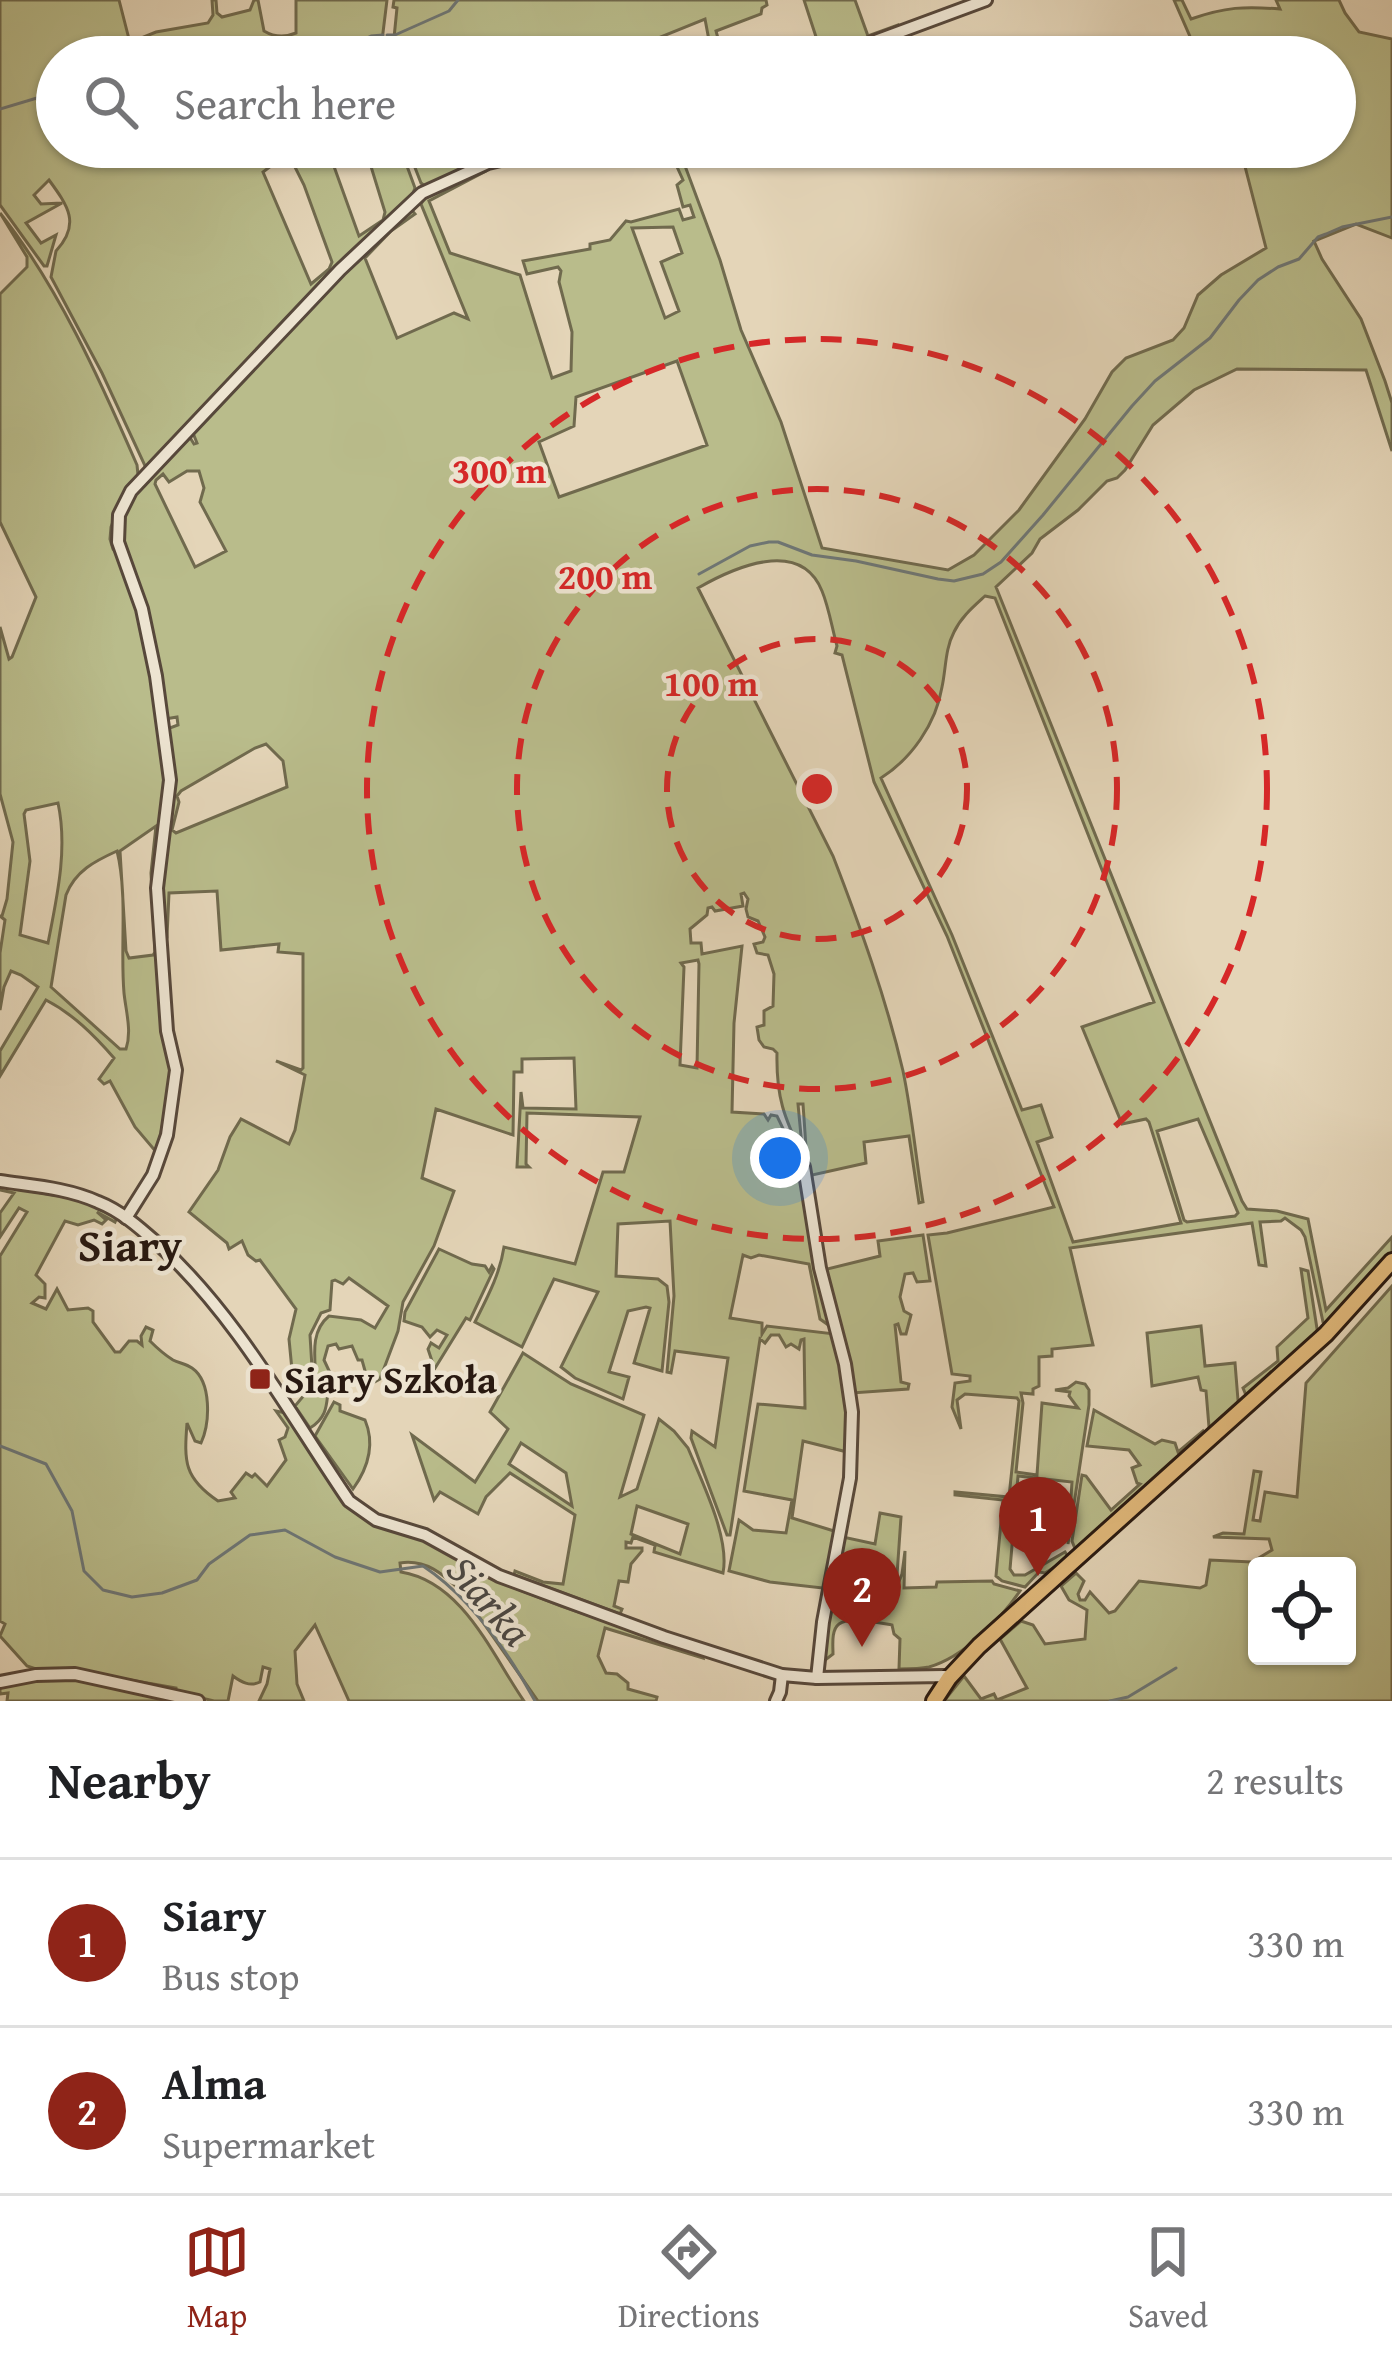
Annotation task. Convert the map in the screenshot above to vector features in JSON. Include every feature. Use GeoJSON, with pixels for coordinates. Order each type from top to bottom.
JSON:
{"type":"FeatureCollection","features":[{"type":"Feature","properties":{"kind":"main road"},"geometry":{"type":"LineString","coordinates":[[934,1701],[991,1635],[1298,1360],[1392,1262]]}},
{"type":"Feature","properties":{"kind":"street"},"geometry":{"type":"LineString","coordinates":[[889,36],[986,0]]}},
{"type":"Feature","properties":{"kind":"street"},"geometry":{"type":"LineString","coordinates":[[126,1218],[152,1175],[166,1135],[176,1070],[166,1031],[157,888],[170,780],[142,609],[118,542],[119,515],[131,491],[340,270],[422,193],[477,168]]}},
{"type":"Feature","properties":{"kind":"street"},"geometry":{"type":"LineString","coordinates":[[804,1167],[820,1268],[842,1349],[852,1412],[850,1478],[817,1678]]}},
{"type":"Feature","properties":{"kind":"street"},"geometry":{"type":"LineString","coordinates":[[0,1180],[94,1200],[126,1218],[189,1273],[223,1313],[352,1504],[376,1520],[425,1535],[500,1576],[782,1676],[950,1678]]}},
{"type":"Feature","properties":{"kind":"street"},"geometry":{"type":"LineString","coordinates":[[0,1682],[75,1674],[198,1701]]}},
{"type":"Feature","properties":{"kind":"street"},"geometry":{"type":"LineString","coordinates":[[776,1701],[782,1676]]}},
{"type":"Feature","properties":{"kind":"green space"},"geometry":{"type":"Polygon","coordinates":[[[0,0],[119,0],[128,36],[36,36],[36,168],[268,168],[263,172],[311,284],[332,262],[296,168],[335,168],[359,236],[383,220],[385,212],[371,168],[408,168],[415,188],[146,468],[51,277],[56,251],[70,224],[62,198],[49,180],[34,195],[41,204],[62,203],[26,223],[41,243],[56,235],[44,266],[0,205],[0,0]]]}},
{"type":"Feature","properties":{"kind":"green space"},"geometry":{"type":"Polygon","coordinates":[[[212,0],[222,17],[250,10],[258,0],[264,31],[275,36],[146,36],[208,23],[212,0]]]}},
{"type":"Feature","properties":{"kind":"green space"},"geometry":{"type":"Polygon","coordinates":[[[296,0],[387,0],[383,36],[283,36],[296,33],[296,0]]]}},
{"type":"Feature","properties":{"kind":"green space"},"geometry":{"type":"Polygon","coordinates":[[[394,0],[766,0],[767,5],[761,14],[716,31],[717,36],[708,36],[705,19],[663,36],[394,36],[397,8],[394,0]]]}},
{"type":"Feature","properties":{"kind":"green space"},"geometry":{"type":"Polygon","coordinates":[[[804,0],[855,0],[868,36],[816,36],[804,0]]]}},
{"type":"Feature","properties":{"kind":"green space"},"geometry":{"type":"Polygon","coordinates":[[[1174,0],[1182,0],[1191,19],[1235,8],[1280,9],[1276,0],[1339,0],[1359,32],[1392,39],[1392,238],[1356,224],[1314,241],[1361,319],[1385,381],[1392,403],[1392,451],[1366,370],[1237,369],[1194,390],[1153,425],[1125,470],[1040,539],[996,587],[1242,1201],[1247,1209],[1308,1219],[1326,1310],[1392,1237],[1392,1255],[1327,1326],[1305,1237],[1285,1218],[1260,1222],[1266,1266],[1259,1265],[1252,1223],[1070,1248],[1093,1345],[1052,1349],[1052,1356],[1039,1357],[1039,1386],[1033,1394],[1021,1393],[1016,1472],[1037,1475],[1042,1403],[1078,1408],[1070,1392],[1055,1390],[1076,1382],[1085,1384],[1089,1405],[1068,1544],[1072,1482],[1018,1476],[1010,1569],[1014,1575],[1025,1575],[1065,1552],[1069,1558],[1039,1572],[1025,1587],[996,1576],[1003,1500],[955,1492],[1009,1497],[1019,1401],[965,1394],[957,1400],[961,1429],[952,1407],[955,1383],[970,1381],[970,1376],[952,1374],[928,1235],[1054,1207],[947,936],[874,782],[842,655],[835,653],[822,591],[798,565],[765,562],[729,572],[698,588],[833,856],[853,909],[903,1071],[923,1202],[919,1203],[909,1136],[864,1142],[866,1163],[808,1176],[803,1104],[798,1104],[803,1157],[783,1106],[777,1053],[759,1040],[757,1027],[764,1025],[764,1011],[773,1006],[774,974],[768,955],[757,953],[754,944],[765,937],[758,921],[748,917],[744,893],[743,906],[708,908],[707,915],[690,929],[691,943],[701,943],[702,954],[742,946],[732,1112],[764,1114],[768,1120],[777,1116],[800,1164],[834,1329],[820,1319],[809,1264],[759,1255],[743,1255],[730,1318],[762,1323],[762,1334],[767,1326],[835,1334],[845,1376],[850,1453],[842,1496],[847,1452],[803,1441],[792,1518],[834,1531],[841,1501],[818,1629],[823,1588],[729,1571],[739,1520],[753,1530],[786,1533],[792,1500],[744,1491],[758,1404],[805,1408],[804,1339],[799,1349],[791,1344],[786,1347],[779,1335],[771,1335],[765,1343],[760,1339],[727,1535],[691,1438],[692,1431],[715,1447],[728,1358],[675,1351],[671,1373],[667,1372],[674,1296],[670,1221],[618,1224],[616,1276],[658,1279],[667,1286],[669,1302],[662,1371],[634,1363],[650,1308],[628,1311],[609,1372],[629,1377],[623,1399],[561,1367],[598,1292],[554,1279],[522,1347],[475,1322],[504,1247],[575,1264],[603,1172],[624,1172],[640,1117],[527,1113],[529,1167],[517,1167],[521,1092],[523,1108],[576,1109],[574,1058],[522,1059],[522,1072],[514,1072],[513,1135],[436,1109],[422,1178],[454,1191],[434,1246],[403,1302],[380,1379],[369,1385],[352,1346],[328,1346],[324,1360],[332,1377],[327,1404],[310,1428],[295,1406],[316,1390],[315,1340],[322,1323],[329,1316],[361,1320],[375,1328],[388,1306],[349,1278],[343,1284],[332,1281],[330,1310],[321,1313],[310,1335],[313,1384],[307,1389],[294,1387],[289,1339],[296,1309],[260,1260],[248,1255],[242,1241],[229,1249],[189,1212],[218,1170],[241,1119],[289,1144],[305,1075],[276,1061],[303,1068],[303,954],[278,952],[279,944],[221,950],[217,891],[169,893],[167,937],[162,937],[167,729],[178,725],[177,717],[165,719],[120,540],[134,495],[189,436],[197,443],[193,433],[255,363],[409,207],[415,214],[365,258],[397,338],[454,313],[468,319],[421,204],[425,197],[485,168],[429,201],[450,253],[520,275],[552,378],[571,371],[572,332],[559,282],[561,271],[558,267],[527,274],[523,261],[590,249],[590,244],[610,240],[626,221],[679,209],[683,220],[694,217],[690,205],[683,207],[677,185],[683,180],[678,168],[686,168],[741,330],[781,422],[822,548],[948,570],[974,555],[1019,510],[1085,419],[1112,372],[1126,358],[1173,340],[1184,328],[1198,295],[1266,248],[1245,168],[1356,168],[1356,36],[1190,36],[1174,0]],[[673,227],[632,228],[665,318],[679,311],[661,262],[682,253],[673,227]],[[677,361],[576,397],[574,426],[539,442],[559,497],[707,445],[677,361]],[[187,471],[169,482],[163,474],[155,484],[195,567],[226,551],[200,502],[204,488],[199,471],[187,471]],[[985,596],[951,639],[939,701],[928,727],[912,751],[881,778],[952,935],[1022,1110],[1041,1105],[1052,1137],[1037,1142],[1073,1242],[1181,1223],[1149,1122],[1122,1124],[1082,1027],[1154,1002],[995,598],[985,596]],[[266,744],[181,791],[172,830],[176,833],[287,787],[283,761],[266,744]],[[698,960],[681,963],[680,1065],[697,1068],[699,964],[698,960]],[[1198,1119],[1157,1131],[1184,1220],[1235,1216],[1238,1213],[1198,1119]]]}},
{"type":"Feature","properties":{"kind":"green space"},"geometry":{"type":"Polygon","coordinates":[[[898,25],[899,29],[879,36],[868,36],[898,25]]]}},
{"type":"Feature","properties":{"kind":"green space"},"geometry":{"type":"Polygon","coordinates":[[[415,168],[480,168],[427,188],[415,168]]]}},
{"type":"Feature","properties":{"kind":"green space"},"geometry":{"type":"Polygon","coordinates":[[[0,213],[59,302],[137,465],[138,475],[117,511],[110,539],[139,608],[168,779],[155,887],[171,1080],[157,1153],[135,1127],[110,1081],[104,1084],[99,1079],[114,1058],[83,1026],[46,1000],[0,1076],[0,1051],[38,987],[11,971],[0,1010],[5,920],[0,916],[7,899],[13,842],[0,794],[0,627],[9,659],[36,597],[0,522],[0,294],[27,267],[27,257],[0,213]],[[58,803],[24,814],[30,861],[20,935],[48,943],[62,855],[58,803]],[[156,826],[120,851],[122,884],[117,851],[87,868],[70,887],[51,987],[120,1049],[126,1049],[122,892],[129,958],[153,955],[151,873],[156,826]]]}},
{"type":"Feature","properties":{"kind":"green space"},"geometry":{"type":"Polygon","coordinates":[[[0,1186],[77,1199],[117,1217],[115,1222],[97,1212],[106,1220],[102,1224],[65,1221],[36,1275],[45,1284],[45,1298],[32,1303],[46,1309],[57,1289],[68,1310],[93,1311],[93,1322],[115,1352],[129,1341],[142,1345],[146,1327],[153,1330],[153,1344],[198,1374],[206,1393],[206,1425],[201,1443],[195,1441],[187,1423],[187,1459],[198,1485],[218,1501],[235,1498],[231,1492],[246,1473],[255,1474],[267,1486],[286,1460],[279,1440],[288,1428],[276,1411],[286,1413],[348,1503],[430,1541],[489,1578],[703,1658],[605,1628],[598,1656],[606,1673],[617,1674],[628,1689],[657,1697],[656,1701],[538,1701],[461,1591],[434,1569],[409,1562],[400,1563],[401,1572],[423,1579],[459,1605],[524,1701],[349,1701],[315,1625],[295,1651],[297,1684],[304,1701],[259,1701],[270,1669],[263,1667],[260,1682],[246,1683],[233,1676],[228,1701],[214,1701],[176,1692],[176,1688],[27,1666],[0,1636],[5,1624],[0,1621],[0,1256],[27,1212],[19,1208],[0,1237],[0,1213],[14,1193],[0,1186]]]}},
{"type":"Feature","properties":{"kind":"green space"},"geometry":{"type":"Polygon","coordinates":[[[923,1235],[930,1281],[917,1282],[913,1273],[905,1274],[900,1297],[904,1311],[911,1315],[906,1334],[895,1325],[901,1382],[909,1384],[908,1389],[852,1393],[823,1270],[880,1256],[878,1241],[923,1235]]]}},
{"type":"Feature","properties":{"kind":"green space"},"geometry":{"type":"Polygon","coordinates":[[[439,1249],[485,1266],[489,1272],[492,1266],[494,1269],[470,1320],[466,1318],[432,1373],[427,1373],[426,1366],[433,1364],[431,1343],[439,1348],[447,1335],[437,1330],[430,1337],[422,1327],[404,1321],[439,1249]]]}},
{"type":"Feature","properties":{"kind":"green space"},"geometry":{"type":"Polygon","coordinates":[[[1301,1269],[1308,1271],[1318,1335],[1248,1400],[1243,1388],[1278,1361],[1277,1347],[1308,1318],[1301,1269]]]}},
{"type":"Feature","properties":{"kind":"green space"},"geometry":{"type":"Polygon","coordinates":[[[1392,1286],[1392,1701],[944,1701],[964,1676],[981,1699],[994,1694],[997,1700],[1027,1688],[1000,1639],[1021,1621],[1033,1625],[1045,1644],[1085,1639],[1087,1610],[1069,1600],[1061,1586],[1076,1573],[1084,1581],[1080,1600],[1090,1592],[1109,1613],[1139,1581],[1206,1585],[1210,1560],[1248,1562],[1248,1665],[1356,1665],[1356,1557],[1260,1557],[1272,1550],[1269,1539],[1213,1537],[1244,1534],[1254,1471],[1261,1472],[1253,1520],[1260,1521],[1265,1492],[1297,1497],[1306,1383],[1392,1286]]]}},
{"type":"Feature","properties":{"kind":"green space"},"geometry":{"type":"Polygon","coordinates":[[[1201,1326],[1205,1366],[1235,1363],[1242,1406],[1213,1430],[1206,1391],[1201,1390],[1198,1377],[1152,1386],[1147,1333],[1201,1326]]]}},
{"type":"Feature","properties":{"kind":"green space"},"geometry":{"type":"Polygon","coordinates":[[[523,1353],[571,1384],[644,1415],[620,1497],[637,1489],[659,1419],[688,1448],[719,1527],[723,1573],[654,1552],[655,1545],[633,1537],[626,1548],[642,1551],[631,1564],[628,1582],[619,1581],[614,1606],[622,1609],[620,1614],[514,1575],[515,1571],[563,1584],[575,1515],[510,1473],[486,1497],[478,1514],[440,1492],[434,1500],[412,1435],[475,1482],[508,1429],[490,1412],[523,1353]],[[521,1443],[509,1464],[572,1506],[566,1473],[521,1443]],[[637,1506],[631,1534],[680,1554],[688,1524],[637,1506]]]}},
{"type":"Feature","properties":{"kind":"green space"},"geometry":{"type":"Polygon","coordinates":[[[334,1402],[340,1411],[365,1420],[368,1429],[368,1456],[353,1489],[315,1436],[334,1402]]]}},
{"type":"Feature","properties":{"kind":"green space"},"geometry":{"type":"Polygon","coordinates":[[[1094,1410],[1155,1444],[1162,1440],[1175,1443],[1178,1452],[1203,1431],[1205,1434],[1076,1551],[1072,1541],[1082,1475],[1111,1510],[1140,1484],[1132,1468],[1140,1465],[1129,1450],[1087,1446],[1094,1410]]]}},
{"type":"Feature","properties":{"kind":"green space"},"geometry":{"type":"Polygon","coordinates":[[[880,1513],[901,1517],[897,1575],[876,1584],[833,1581],[843,1537],[875,1544],[880,1513]]]}},
{"type":"Feature","properties":{"kind":"green space"},"geometry":{"type":"Polygon","coordinates":[[[905,1551],[904,1588],[992,1581],[1020,1591],[980,1636],[929,1667],[899,1669],[900,1639],[892,1625],[857,1620],[836,1627],[833,1654],[824,1661],[832,1589],[897,1586],[905,1551]]]}},
{"type":"Feature","properties":{"kind":"green space"},"geometry":{"type":"Polygon","coordinates":[[[41,1677],[77,1678],[184,1701],[7,1701],[8,1693],[0,1694],[0,1684],[41,1677]]]}},
{"type":"Feature","properties":{"kind":"waterway"},"geometry":{"type":"LineString","coordinates":[[387,35],[449,11],[458,0]]}},
{"type":"Feature","properties":{"kind":"waterway"},"geometry":{"type":"LineString","coordinates":[[371,36],[383,35]]}},
{"type":"Feature","properties":{"kind":"waterway"},"geometry":{"type":"LineString","coordinates":[[0,109],[36,98]]}},
{"type":"Feature","properties":{"kind":"waterway"},"geometry":{"type":"LineString","coordinates":[[699,574],[750,546],[769,542],[938,579],[954,581],[983,574],[1001,562],[1043,515],[1155,381],[1210,338],[1258,280],[1299,259],[1318,237],[1392,217]]}},
{"type":"Feature","properties":{"kind":"waterway","name":"Siarka"},"geometry":{"type":"LineString","coordinates":[[0,1446],[46,1464],[72,1511],[84,1571],[103,1590],[132,1597],[162,1593],[197,1580],[209,1564],[250,1535],[285,1530],[335,1557],[380,1572],[423,1566],[457,1593],[486,1627],[535,1701]]}},
{"type":"Feature","properties":{"kind":"waterway"},"geometry":{"type":"LineString","coordinates":[[1110,1701],[1128,1697],[1176,1668]]}},
{"type":"Feature","properties":{"kind":"place","name":"Siary Szkoła"},"geometry":{"type":"Point","coordinates":[260,1379]}},
{"type":"Feature","properties":{"kind":"place","name":"Siary"},"geometry":{"type":"Point","coordinates":[1038,1576]}},
{"type":"Feature","properties":{"kind":"place","name":"Alma"},"geometry":{"type":"Point","coordinates":[862,1647]}},
{"type":"Feature","properties":{"kind":"district","name":"Siary"},"geometry":{"type":"Point","coordinates":[130,1245]}}]}
